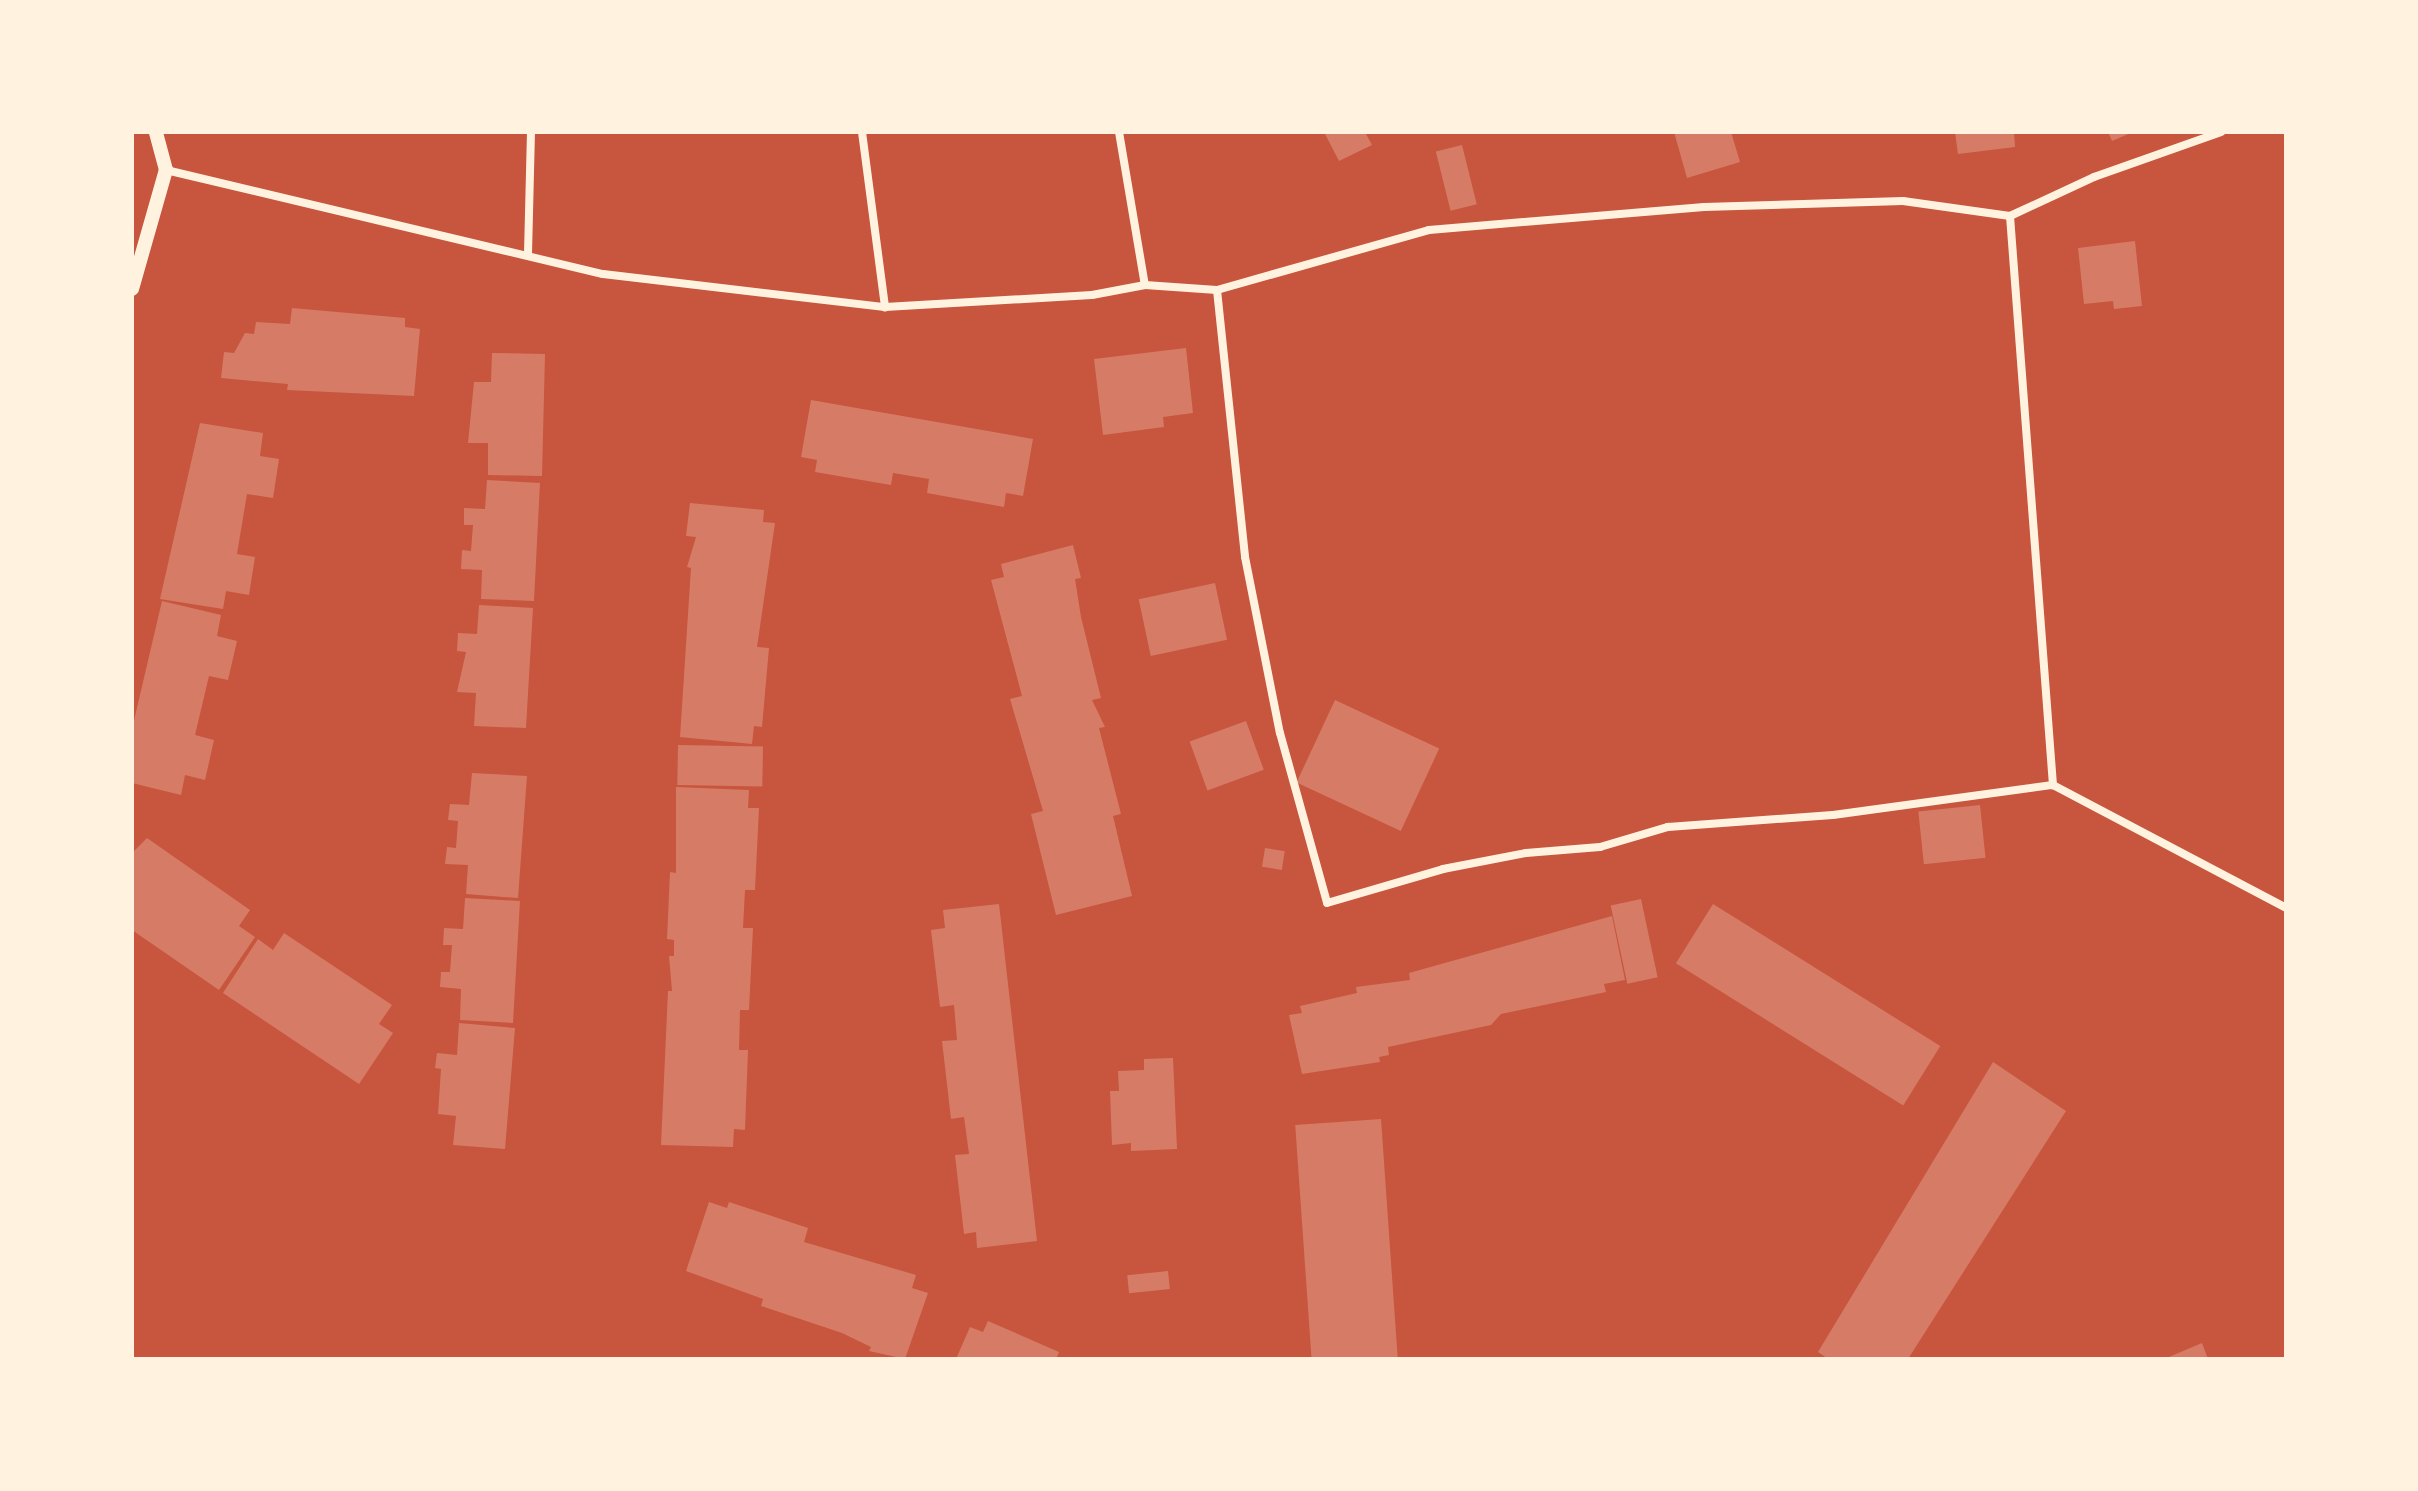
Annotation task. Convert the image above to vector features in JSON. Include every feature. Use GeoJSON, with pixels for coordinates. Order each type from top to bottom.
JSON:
{"type":"FeatureCollection","features":[{"type":"Feature","properties":{"kind":"street"},"geometry":{"type":"LineString","coordinates":[[132,289],[166,170],[156,132]]}},
{"type":"Feature","properties":{"kind":"street"},"geometry":{"type":"LineString","coordinates":[[528,254],[531,132]]}},
{"type":"Feature","properties":{"kind":"street"},"geometry":{"type":"LineString","coordinates":[[862,132],[885,307]]}},
{"type":"Feature","properties":{"kind":"street"},"geometry":{"type":"LineString","coordinates":[[1119,132],[1145,285]]}},
{"type":"Feature","properties":{"kind":"street"},"geometry":{"type":"LineString","coordinates":[[166,170],[603,274],[885,307],[1092,295],[1145,285],[1217,290],[1429,230],[1704,207],[1903,201],[2010,216],[2094,177],[2221,132]]}},
{"type":"Feature","properties":{"kind":"street"},"geometry":{"type":"LineString","coordinates":[[2010,216],[2053,785]]}},
{"type":"Feature","properties":{"kind":"street"},"geometry":{"type":"LineString","coordinates":[[1217,290],[1245,557],[1280,733],[1327,903],[1443,869],[1526,853],[1600,847],[1668,827],[1833,815],[2053,785],[2286,908]]}},
{"type":"Feature","properties":{"kind":"building"},"geometry":{"type":"Polygon","coordinates":[[[1324,132],[1365,132],[1372,145],[1339,161],[1324,132]]]}},
{"type":"Feature","properties":{"kind":"building"},"geometry":{"type":"Polygon","coordinates":[[[1674,132],[1731,132],[1740,162],[1687,178],[1674,132]]]}},
{"type":"Feature","properties":{"kind":"building"},"geometry":{"type":"Polygon","coordinates":[[[1955,132],[2014,132],[2015,147],[1958,154],[1955,132]]]}},
{"type":"Feature","properties":{"kind":"building"},"geometry":{"type":"Polygon","coordinates":[[[2108,132],[2133,132],[2112,141],[2108,132]]]}},
{"type":"Feature","properties":{"kind":"building"},"geometry":{"type":"Polygon","coordinates":[[[1462,145],[1477,204],[1451,211],[1436,152],[1462,145]]]}},
{"type":"Feature","properties":{"kind":"building"},"geometry":{"type":"Polygon","coordinates":[[[2135,241],[2142,306],[2114,309],[2113,301],[2084,304],[2078,248],[2135,241]]]}},
{"type":"Feature","properties":{"kind":"building"},"geometry":{"type":"Polygon","coordinates":[[[292,308],[405,318],[405,327],[420,329],[414,396],[287,390],[288,384],[221,378],[224,352],[234,353],[245,333],[254,334],[256,322],[290,324],[292,308]]]}},
{"type":"Feature","properties":{"kind":"building"},"geometry":{"type":"Polygon","coordinates":[[[1186,348],[1193,413],[1163,417],[1164,427],[1103,435],[1094,359],[1186,348]]]}},
{"type":"Feature","properties":{"kind":"building"},"geometry":{"type":"Polygon","coordinates":[[[492,353],[545,354],[542,476],[488,475],[488,443],[468,443],[474,382],[491,382],[492,353]]]}},
{"type":"Feature","properties":{"kind":"building"},"geometry":{"type":"Polygon","coordinates":[[[811,400],[1033,439],[1023,496],[1006,493],[1004,507],[927,493],[929,479],[893,473],[891,485],[815,472],[817,460],[801,457],[811,400]]]}},
{"type":"Feature","properties":{"kind":"building"},"geometry":{"type":"Polygon","coordinates":[[[200,423],[263,433],[260,456],[279,459],[273,498],[247,494],[237,554],[255,557],[249,595],[226,591],[223,609],[160,599],[200,423]]]}},
{"type":"Feature","properties":{"kind":"building"},"geometry":{"type":"Polygon","coordinates":[[[487,480],[540,483],[534,601],[481,599],[482,570],[461,569],[462,550],[471,551],[473,525],[464,525],[464,508],[485,509],[487,480]]]}},
{"type":"Feature","properties":{"kind":"building"},"geometry":{"type":"Polygon","coordinates":[[[690,503],[764,510],[763,522],[775,523],[757,647],[769,648],[762,727],[754,726],[752,744],[680,737],[691,568],[687,567],[696,537],[686,536],[690,503]]]}},
{"type":"Feature","properties":{"kind":"building"},"geometry":{"type":"Polygon","coordinates":[[[1073,545],[1081,578],[1075,579],[1081,617],[1101,698],[1092,700],[1105,727],[1099,728],[1121,814],[1113,816],[1132,896],[1056,915],[1031,814],[1043,811],[1010,699],[1022,696],[991,580],[1004,577],[1001,564],[1073,545]]]}},
{"type":"Feature","properties":{"kind":"building"},"geometry":{"type":"Polygon","coordinates":[[[1215,583],[1227,640],[1151,656],[1139,599],[1215,583]]]}},
{"type":"Feature","properties":{"kind":"building"},"geometry":{"type":"Polygon","coordinates":[[[162,601],[221,615],[217,636],[237,641],[228,680],[209,676],[195,735],[214,740],[205,780],[185,775],[181,795],[132,783],[132,729],[162,601]]]}},
{"type":"Feature","properties":{"kind":"building"},"geometry":{"type":"Polygon","coordinates":[[[479,605],[533,608],[526,728],[474,726],[476,693],[457,692],[466,652],[457,651],[458,633],[477,634],[479,605]]]}},
{"type":"Feature","properties":{"kind":"building"},"geometry":{"type":"Polygon","coordinates":[[[1335,700],[1439,749],[1401,831],[1297,782],[1335,700]]]}},
{"type":"Feature","properties":{"kind":"building"},"geometry":{"type":"Polygon","coordinates":[[[1246,721],[1264,770],[1207,790],[1190,742],[1246,721]]]}},
{"type":"Feature","properties":{"kind":"building"},"geometry":{"type":"Polygon","coordinates":[[[678,745],[763,746],[762,786],[677,785],[678,745]]]}},
{"type":"Feature","properties":{"kind":"building"},"geometry":{"type":"Polygon","coordinates":[[[472,773],[527,776],[518,898],[466,894],[468,865],[445,864],[447,847],[456,848],[458,821],[448,820],[450,804],[469,805],[472,773]]]}},
{"type":"Feature","properties":{"kind":"building"},"geometry":{"type":"Polygon","coordinates":[[[676,787],[749,790],[748,808],[759,808],[755,890],[745,890],[743,928],[753,928],[749,1010],[740,1010],[739,1050],[748,1050],[745,1130],[734,1129],[733,1147],[661,1145],[668,991],[672,991],[669,956],[674,956],[674,940],[667,939],[670,872],[676,873],[676,787]]]}},
{"type":"Feature","properties":{"kind":"building"},"geometry":{"type":"Polygon","coordinates":[[[1980,805],[1986,858],[1924,864],[1918,811],[1980,805]]]}},
{"type":"Feature","properties":{"kind":"building"},"geometry":{"type":"Polygon","coordinates":[[[147,838],[250,910],[239,926],[255,937],[219,990],[132,930],[132,853],[147,838]]]}},
{"type":"Feature","properties":{"kind":"building"},"geometry":{"type":"Polygon","coordinates":[[[1265,848],[1285,851],[1282,870],[1262,867],[1265,848]]]}},
{"type":"Feature","properties":{"kind":"building"},"geometry":{"type":"Polygon","coordinates":[[[465,898],[520,901],[513,1023],[460,1020],[461,989],[440,987],[441,972],[450,972],[452,945],[443,945],[444,928],[463,929],[465,898]]]}},
{"type":"Feature","properties":{"kind":"building"},"geometry":{"type":"Polygon","coordinates":[[[1641,899],[1658,977],[1627,984],[1611,905],[1641,899]]]}},
{"type":"Feature","properties":{"kind":"building"},"geometry":{"type":"Polygon","coordinates":[[[999,904],[1037,1241],[977,1248],[976,1232],[964,1234],[955,1155],[969,1154],[964,1117],[951,1119],[942,1041],[957,1040],[954,1005],[940,1007],[931,930],[945,928],[943,910],[999,904]]]}},
{"type":"Feature","properties":{"kind":"building"},"geometry":{"type":"Polygon","coordinates":[[[1713,904],[1940,1046],[1903,1105],[1676,963],[1713,904]]]}},
{"type":"Feature","properties":{"kind":"building"},"geometry":{"type":"Polygon","coordinates":[[[1612,916],[1625,980],[1604,984],[1606,992],[1501,1014],[1491,1025],[1388,1047],[1389,1055],[1379,1057],[1380,1062],[1302,1074],[1289,1015],[1302,1013],[1300,1006],[1357,993],[1356,987],[1410,980],[1409,973],[1612,916]]]}},
{"type":"Feature","properties":{"kind":"building"},"geometry":{"type":"Polygon","coordinates":[[[284,933],[392,1005],[379,1024],[393,1033],[359,1084],[223,993],[258,939],[273,950],[284,933]]]}},
{"type":"Feature","properties":{"kind":"building"},"geometry":{"type":"Polygon","coordinates":[[[459,1023],[515,1028],[505,1149],[453,1145],[456,1116],[438,1114],[441,1069],[435,1068],[437,1053],[457,1055],[459,1023]]]}},
{"type":"Feature","properties":{"kind":"building"},"geometry":{"type":"Polygon","coordinates":[[[1173,1058],[1177,1149],[1131,1151],[1131,1143],[1112,1145],[1110,1091],[1119,1091],[1118,1071],[1144,1070],[1144,1059],[1173,1058]]]}},
{"type":"Feature","properties":{"kind":"building"},"geometry":{"type":"Polygon","coordinates":[[[1993,1062],[2066,1111],[1908,1359],[1828,1359],[1818,1352],[1993,1062]]]}},
{"type":"Feature","properties":{"kind":"building"},"geometry":{"type":"Polygon","coordinates":[[[1381,1119],[1398,1359],[1312,1359],[1295,1125],[1381,1119]]]}},
{"type":"Feature","properties":{"kind":"building"},"geometry":{"type":"Polygon","coordinates":[[[709,1202],[727,1208],[729,1202],[808,1228],[804,1242],[916,1275],[912,1288],[928,1293],[905,1359],[869,1351],[871,1347],[842,1333],[761,1306],[763,1299],[686,1271],[709,1202]]]}},
{"type":"Feature","properties":{"kind":"building"},"geometry":{"type":"Polygon","coordinates":[[[1168,1271],[1170,1289],[1129,1293],[1127,1275],[1168,1271]]]}},
{"type":"Feature","properties":{"kind":"building"},"geometry":{"type":"Polygon","coordinates":[[[988,1321],[1059,1352],[1056,1359],[956,1359],[970,1327],[983,1332],[988,1321]]]}},
{"type":"Feature","properties":{"kind":"building"},"geometry":{"type":"Polygon","coordinates":[[[2202,1343],[2208,1359],[2164,1359],[2202,1343]]]}}]}
